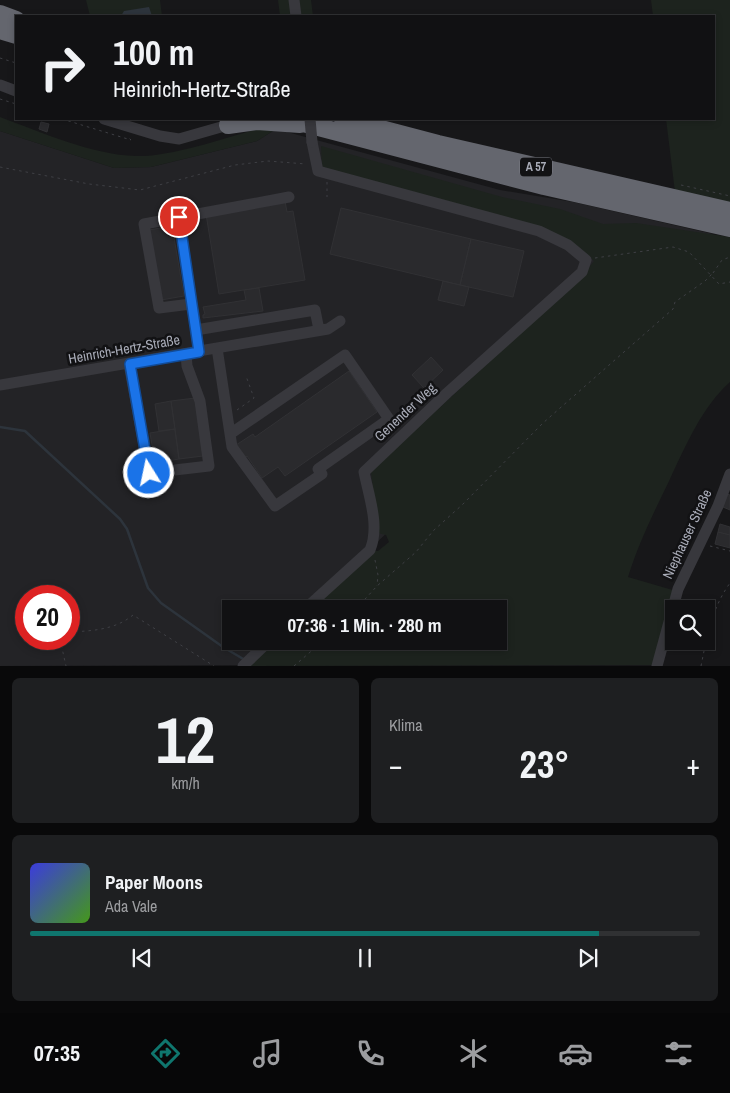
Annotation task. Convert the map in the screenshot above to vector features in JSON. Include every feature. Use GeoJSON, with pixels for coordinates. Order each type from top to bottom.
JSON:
{"type":"FeatureCollection","features":[{"type":"Feature","properties":{"kind":"highway"},"geometry":{"type":"LineString","coordinates":[[0,14],[15,20]]}},
{"type":"Feature","properties":{"kind":"highway"},"geometry":{"type":"LineString","coordinates":[[0,30],[15,35]]}},
{"type":"Feature","properties":{"kind":"highway","name":"A 57"},"geometry":{"type":"LineString","coordinates":[[295,120],[309,122],[544,186],[730,228]]}},
{"type":"Feature","properties":{"kind":"highway","name":"A 57"},"geometry":{"type":"LineString","coordinates":[[347,120],[438,144],[730,211]]}},
{"type":"Feature","properties":{"kind":"highway"},"geometry":{"type":"LineString","coordinates":[[228,126],[263,121],[309,122]]}},
{"type":"Feature","properties":{"kind":"street"},"geometry":{"type":"LineString","coordinates":[[294,0],[296,15]]}},
{"type":"Feature","properties":{"kind":"street"},"geometry":{"type":"LineString","coordinates":[[0,85],[15,90]]}},
{"type":"Feature","properties":{"kind":"street"},"geometry":{"type":"LineString","coordinates":[[107,120],[179,139],[228,126]]}},
{"type":"Feature","properties":{"kind":"street"},"geometry":{"type":"LineString","coordinates":[[309,122],[318,171],[539,231],[568,244],[586,260]]}},
{"type":"Feature","properties":{"kind":"street"},"geometry":{"type":"LineString","coordinates":[[191,304],[159,308],[144,224],[289,197]]}},
{"type":"Feature","properties":{"kind":"street"},"geometry":{"type":"LineString","coordinates":[[179,217],[199,352]]}},
{"type":"Feature","properties":{"kind":"street","name":"Genender Weg"},"geometry":{"type":"LineString","coordinates":[[370,550],[374,541],[374,527],[364,472],[447,393],[582,272],[586,260]]}},
{"type":"Feature","properties":{"kind":"street"},"geometry":{"type":"LineString","coordinates":[[196,330],[315,310],[319,330]]}},
{"type":"Feature","properties":{"kind":"street","name":"Heinrich-Hertz-Straße"},"geometry":{"type":"LineString","coordinates":[[0,385],[328,329],[340,321]]}},
{"type":"Feature","properties":{"kind":"street"},"geometry":{"type":"LineString","coordinates":[[217,348],[230,434],[232,447],[275,506],[322,474],[318,469],[389,419],[345,355],[230,434]]}},
{"type":"Feature","properties":{"kind":"street"},"geometry":{"type":"LineString","coordinates":[[130,364],[149,473],[209,466],[200,401],[187,366],[186,354]]}},
{"type":"Feature","properties":{"kind":"street","name":"Niephauser Straße"},"geometry":{"type":"LineString","coordinates":[[657,666],[678,589],[718,506],[730,474]]}},
{"type":"Feature","properties":{"kind":"street"},"geometry":{"type":"LineString","coordinates":[[315,600],[370,550]]}},
{"type":"Feature","properties":{"kind":"street"},"geometry":{"type":"LineString","coordinates":[[242,666],[259,650]]}},
{"type":"Feature","properties":{"kind":"path"},"geometry":{"type":"LineString","coordinates":[[0,58],[15,63]]}},
{"type":"Feature","properties":{"kind":"path"},"geometry":{"type":"LineString","coordinates":[[0,99],[15,104]]}},
{"type":"Feature","properties":{"kind":"path"},"geometry":{"type":"LineString","coordinates":[[65,120],[131,140],[126,131],[127,126]]}},
{"type":"Feature","properties":{"kind":"path"},"geometry":{"type":"LineString","coordinates":[[0,167],[89,184],[140,190],[235,165],[268,161],[317,164]]}},
{"type":"Feature","properties":{"kind":"path"},"geometry":{"type":"LineString","coordinates":[[327,173],[328,197]]}},
{"type":"Feature","properties":{"kind":"path"},"geometry":{"type":"LineString","coordinates":[[680,185],[730,196]]}},
{"type":"Feature","properties":{"kind":"path"},"geometry":{"type":"LineString","coordinates":[[586,260],[673,247],[683,248],[719,284],[730,282]]}},
{"type":"Feature","properties":{"kind":"path"},"geometry":{"type":"LineString","coordinates":[[364,600],[377,586],[416,552],[433,531],[462,506],[543,424],[673,309],[675,302],[705,280],[713,273],[722,260],[730,256]]}},
{"type":"Feature","properties":{"kind":"path"},"geometry":{"type":"LineString","coordinates":[[236,410],[254,398],[246,376]]}},
{"type":"Feature","properties":{"kind":"path"},"geometry":{"type":"LineString","coordinates":[[699,543],[730,551]]}},
{"type":"Feature","properties":{"kind":"path"},"geometry":{"type":"LineString","coordinates":[[370,550],[377,566],[377,586]]}},
{"type":"Feature","properties":{"kind":"path"},"geometry":{"type":"LineString","coordinates":[[702,666],[714,614],[720,598],[730,584]]}},
{"type":"Feature","properties":{"kind":"path"},"geometry":{"type":"LineString","coordinates":[[80,631],[98,630],[125,622],[133,615],[214,666]]}},
{"type":"Feature","properties":{"kind":"path"},"geometry":{"type":"LineString","coordinates":[[62,650],[66,666]]}},
{"type":"Feature","properties":{"kind":"path"},"geometry":{"type":"LineString","coordinates":[[294,666],[313,650]]}},
{"type":"Feature","properties":{"kind":"shaded area"},"geometry":{"type":"Polygon","coordinates":[[[86,0],[160,0],[162,15],[90,15],[86,0]]]}},
{"type":"Feature","properties":{"kind":"shaded area"},"geometry":{"type":"Polygon","coordinates":[[[278,0],[311,0],[313,15],[280,15],[278,0]]]}},
{"type":"Feature","properties":{"kind":"shaded area"},"geometry":{"type":"Polygon","coordinates":[[[651,0],[730,0],[730,205],[675,192],[666,120],[715,120],[715,15],[653,15],[651,0]]]}},
{"type":"Feature","properties":{"kind":"shaded area"},"geometry":{"type":"Polygon","coordinates":[[[149,7],[152,15],[122,15],[124,11],[149,7]]]}},
{"type":"Feature","properties":{"kind":"shaded area"},"geometry":{"type":"Polygon","coordinates":[[[0,117],[84,147],[119,155],[136,156],[184,150],[267,126],[276,129],[257,141],[151,167],[114,168],[0,131],[0,117]]]}},
{"type":"Feature","properties":{"kind":"shaded area"},"geometry":{"type":"Polygon","coordinates":[[[276,129],[500,190],[573,202],[713,234],[615,321],[315,600],[222,600],[222,650],[259,650],[242,665],[0,666],[0,131],[114,168],[151,167],[257,141],[276,129]]]}},
{"type":"Feature","properties":{"kind":"shaded area"},"geometry":{"type":"Polygon","coordinates":[[[321,146],[502,197],[560,209],[603,224],[636,223],[730,237],[730,382],[711,403],[689,440],[647,527],[628,577],[676,591],[673,600],[665,600],[665,630],[655,665],[243,666],[260,650],[507,650],[507,600],[315,600],[370,550],[378,551],[389,542],[386,535],[378,533],[371,471],[584,274],[594,261],[587,254],[538,226],[322,167],[321,146]]]}},
{"type":"Feature","properties":{"kind":"building"},"geometry":{"type":"Polygon","coordinates":[[[41,122],[49,124],[47,132],[39,129],[41,122]]]}},
{"type":"Feature","properties":{"kind":"building"},"geometry":{"type":"Polygon","coordinates":[[[285,201],[287,212],[293,211],[305,280],[219,294],[206,214],[285,201]]]}},
{"type":"Feature","properties":{"kind":"building"},"geometry":{"type":"Polygon","coordinates":[[[341,208],[471,239],[460,285],[330,254],[341,208]]]}},
{"type":"Feature","properties":{"kind":"building"},"geometry":{"type":"Polygon","coordinates":[[[172,226],[184,296],[161,300],[149,230],[172,226]]]}},
{"type":"Feature","properties":{"kind":"building"},"geometry":{"type":"Polygon","coordinates":[[[471,239],[524,251],[513,297],[460,285],[471,239]]]}},
{"type":"Feature","properties":{"kind":"building"},"geometry":{"type":"Polygon","coordinates":[[[443,281],[469,287],[464,306],[438,300],[443,281]]]}},
{"type":"Feature","properties":{"kind":"building"},"geometry":{"type":"Polygon","coordinates":[[[259,288],[263,311],[203,318],[205,314],[203,307],[246,300],[244,290],[259,288]]]}},
{"type":"Feature","properties":{"kind":"building"},"geometry":{"type":"Polygon","coordinates":[[[431,357],[443,370],[424,388],[412,375],[431,357]]]}},
{"type":"Feature","properties":{"kind":"building"},"geometry":{"type":"Polygon","coordinates":[[[349,371],[377,412],[285,476],[278,467],[262,478],[247,456],[245,458],[236,445],[253,434],[255,437],[349,371]]]}},
{"type":"Feature","properties":{"kind":"building"},"geometry":{"type":"Polygon","coordinates":[[[195,398],[203,456],[179,459],[171,401],[195,398]]]}},
{"type":"Feature","properties":{"kind":"building"},"geometry":{"type":"Polygon","coordinates":[[[171,401],[175,429],[159,431],[155,404],[171,401]]]}},
{"type":"Feature","properties":{"kind":"building"},"geometry":{"type":"Polygon","coordinates":[[[175,429],[179,459],[155,463],[150,433],[175,429]]]}},
{"type":"Feature","properties":{"kind":"building"},"geometry":{"type":"Polygon","coordinates":[[[727,494],[730,495],[730,510],[723,507],[727,494]]]}},
{"type":"Feature","properties":{"kind":"building"},"geometry":{"type":"Polygon","coordinates":[[[720,524],[730,527],[730,535],[718,532],[720,524]]]}},
{"type":"Feature","properties":{"kind":"building"},"geometry":{"type":"Polygon","coordinates":[[[718,532],[730,535],[730,548],[715,544],[718,532]]]}},
{"type":"Feature","properties":{"kind":"waterway"},"geometry":{"type":"LineString","coordinates":[[0,427],[25,431],[120,519],[127,529],[148,588],[161,603],[223,647],[245,660]]}},
{"type":"Feature","properties":{"kind":"route"},"geometry":{"type":"LineString","coordinates":[[149,473],[130,364],[199,352],[179,217]]}}]}
